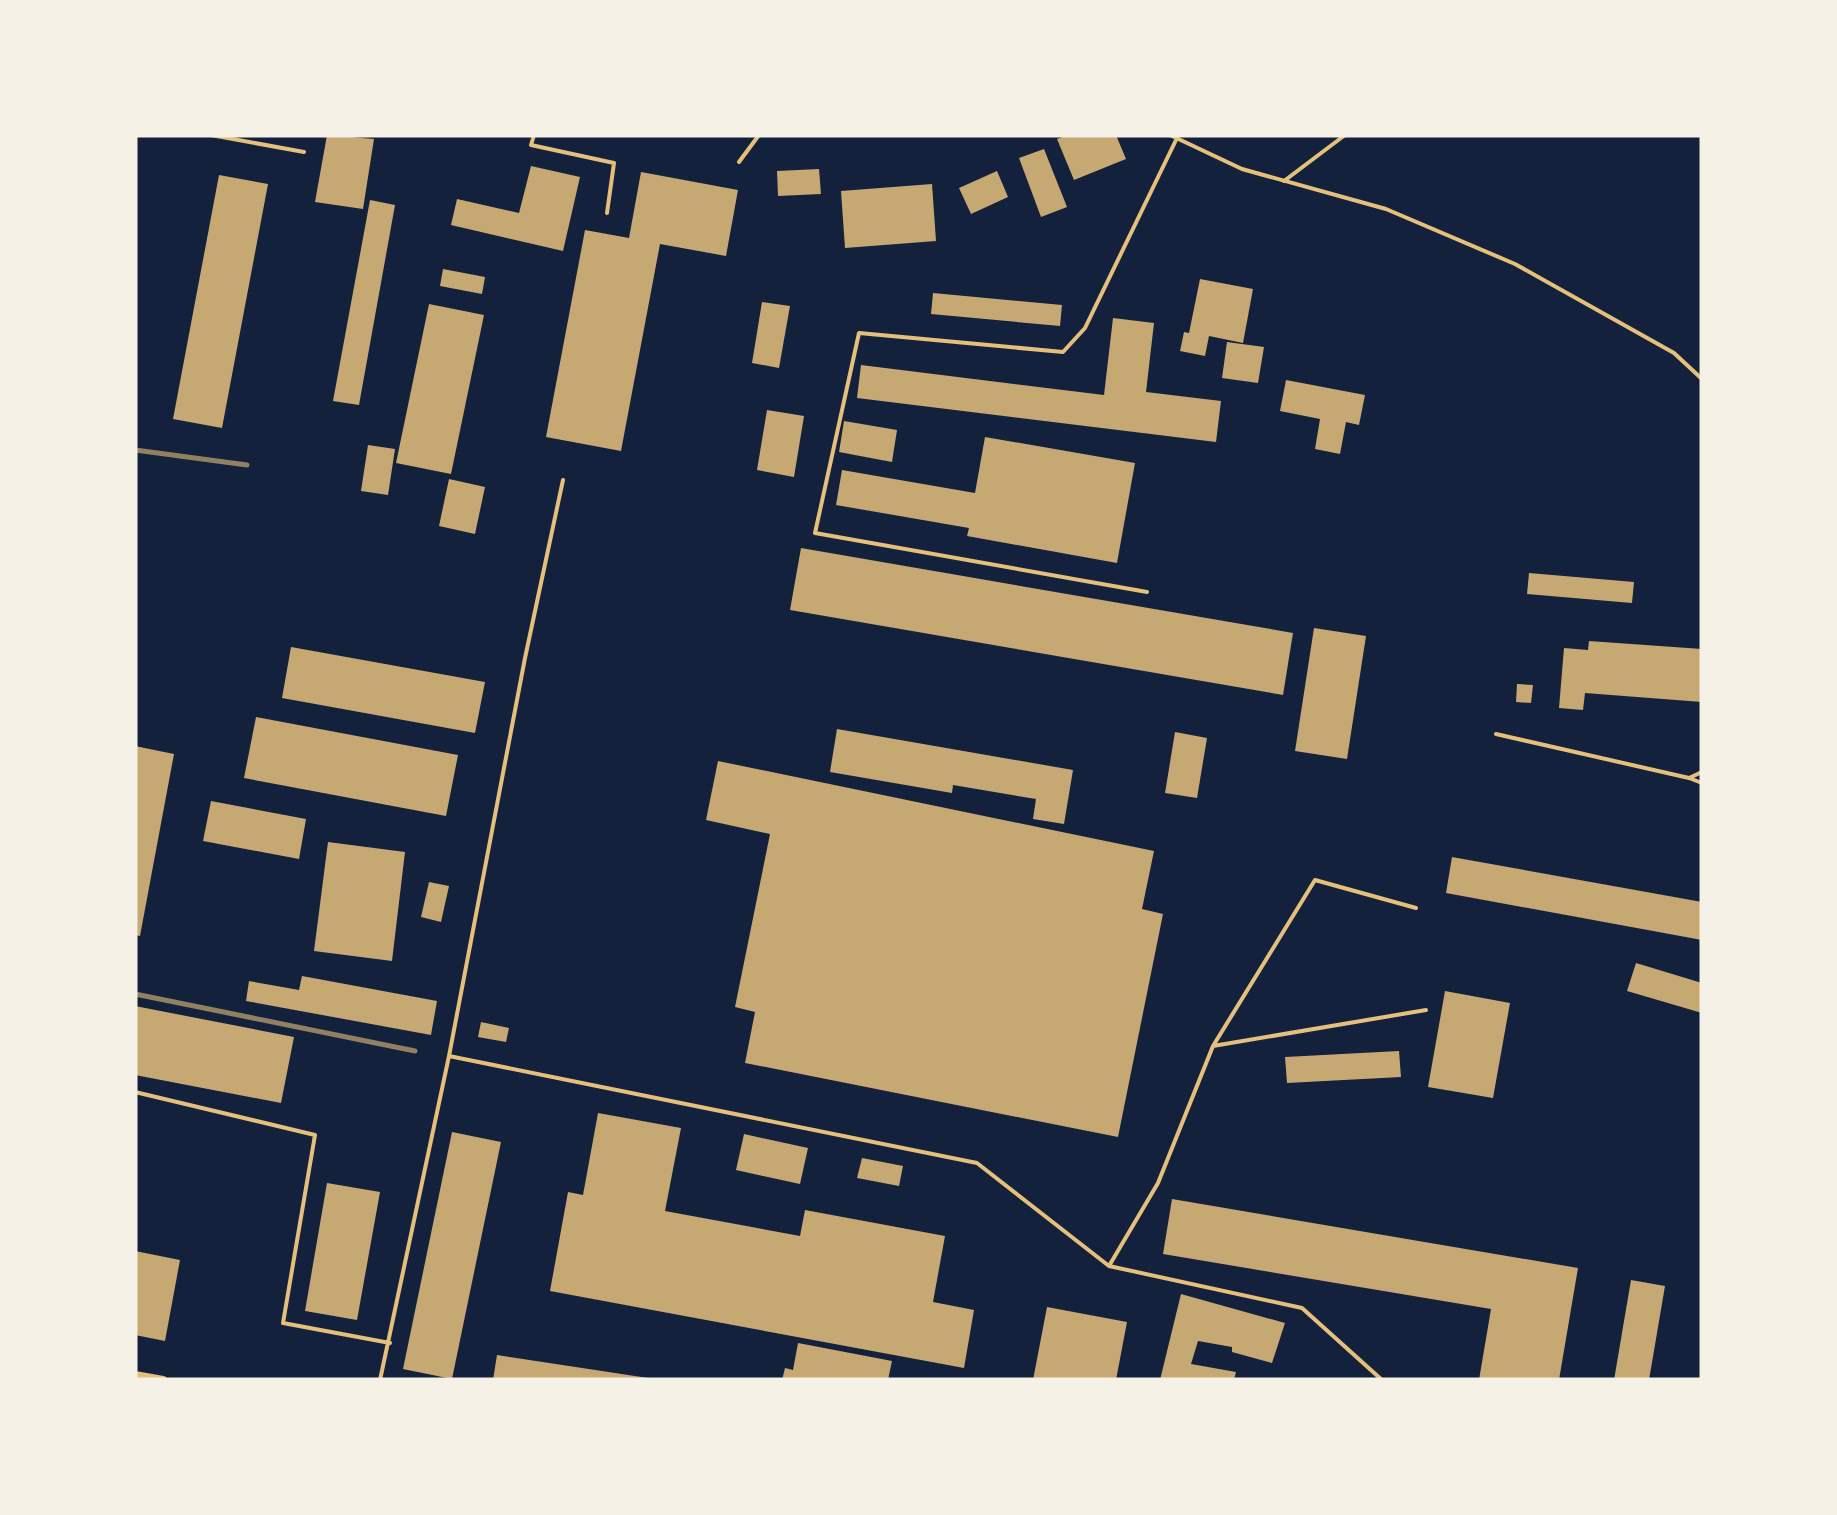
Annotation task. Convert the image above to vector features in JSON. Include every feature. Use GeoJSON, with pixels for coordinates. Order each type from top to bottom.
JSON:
{"type":"FeatureCollection","features":[{"type":"Feature","properties":{"kind":"street"},"geometry":{"type":"LineString","coordinates":[[135,1375],[162,1380]]}},
{"type":"Feature","properties":{"kind":"lane"},"geometry":{"type":"LineString","coordinates":[[211,135],[304,152]]}},
{"type":"Feature","properties":{"kind":"lane"},"geometry":{"type":"LineString","coordinates":[[534,135],[532,145],[614,163],[606,213]]}},
{"type":"Feature","properties":{"kind":"lane"},"geometry":{"type":"LineString","coordinates":[[739,162],[759,135]]}},
{"type":"Feature","properties":{"kind":"lane"},"geometry":{"type":"LineString","coordinates":[[1170,135],[1242,169],[1386,209],[1515,264],[1674,353],[1702,380]]}},
{"type":"Feature","properties":{"kind":"lane"},"geometry":{"type":"LineString","coordinates":[[1284,181],[1345,135]]}},
{"type":"Feature","properties":{"kind":"lane"},"geometry":{"type":"LineString","coordinates":[[1147,592],[816,533],[859,332],[1063,352],[1085,328],[1176,140]]}},
{"type":"Feature","properties":{"kind":"lane"},"geometry":{"type":"LineString","coordinates":[[380,1380],[449,1056],[524,658],[563,480]]}},
{"type":"Feature","properties":{"kind":"lane"},"geometry":{"type":"LineString","coordinates":[[1496,734],[1702,783]]}},
{"type":"Feature","properties":{"kind":"lane"},"geometry":{"type":"LineString","coordinates":[[1689,778],[1702,772]]}},
{"type":"Feature","properties":{"kind":"lane"},"geometry":{"type":"LineString","coordinates":[[1108,1266],[1158,1183],[1213,1046],[1315,880],[1416,908]]}},
{"type":"Feature","properties":{"kind":"lane"},"geometry":{"type":"LineString","coordinates":[[1213,1046],[1426,1010]]}},
{"type":"Feature","properties":{"kind":"lane"},"geometry":{"type":"LineString","coordinates":[[449,1056],[977,1164],[1108,1266],[1302,1308],[1382,1380]]}},
{"type":"Feature","properties":{"kind":"lane"},"geometry":{"type":"LineString","coordinates":[[135,1092],[315,1135],[283,1323],[390,1343]]}},
{"type":"Feature","properties":{"kind":"building"},"geometry":{"type":"Polygon","coordinates":[[[327,135],[374,139],[363,209],[315,202],[327,135]]]}},
{"type":"Feature","properties":{"kind":"building"},"geometry":{"type":"Polygon","coordinates":[[[1068,135],[1116,135],[1126,159],[1074,180],[1057,139],[1068,135]]]}},
{"type":"Feature","properties":{"kind":"building"},"geometry":{"type":"Polygon","coordinates":[[[1044,149],[1067,207],[1041,217],[1019,158],[1044,149]]]}},
{"type":"Feature","properties":{"kind":"building"},"geometry":{"type":"Polygon","coordinates":[[[531,166],[580,177],[563,251],[451,225],[457,199],[519,213],[531,166]]]}},
{"type":"Feature","properties":{"kind":"building"},"geometry":{"type":"Polygon","coordinates":[[[819,169],[821,194],[778,196],[777,171],[819,169]]]}},
{"type":"Feature","properties":{"kind":"building"},"geometry":{"type":"Polygon","coordinates":[[[997,171],[1008,197],[971,214],[959,188],[997,171]]]}},
{"type":"Feature","properties":{"kind":"building"},"geometry":{"type":"Polygon","coordinates":[[[641,172],[738,190],[726,256],[660,244],[621,451],[546,437],[585,230],[629,238],[641,172]]]}},
{"type":"Feature","properties":{"kind":"building"},"geometry":{"type":"Polygon","coordinates":[[[219,175],[268,184],[222,428],[173,419],[219,175]]]}},
{"type":"Feature","properties":{"kind":"building"},"geometry":{"type":"Polygon","coordinates":[[[932,184],[936,241],[845,248],[841,191],[932,184]]]}},
{"type":"Feature","properties":{"kind":"building"},"geometry":{"type":"Polygon","coordinates":[[[370,200],[395,205],[359,405],[333,401],[370,200]]]}},
{"type":"Feature","properties":{"kind":"building"},"geometry":{"type":"Polygon","coordinates":[[[443,269],[485,277],[482,294],[440,286],[443,269]]]}},
{"type":"Feature","properties":{"kind":"building"},"geometry":{"type":"Polygon","coordinates":[[[1200,279],[1253,289],[1243,343],[1209,336],[1205,356],[1180,351],[1184,332],[1189,333],[1200,279]]]}},
{"type":"Feature","properties":{"kind":"building"},"geometry":{"type":"Polygon","coordinates":[[[933,293],[1062,305],[1060,326],[931,314],[933,293]]]}},
{"type":"Feature","properties":{"kind":"building"},"geometry":{"type":"Polygon","coordinates":[[[762,302],[790,306],[779,368],[752,363],[762,302]]]}},
{"type":"Feature","properties":{"kind":"building"},"geometry":{"type":"Polygon","coordinates":[[[429,304],[484,315],[451,474],[396,463],[429,304]]]}},
{"type":"Feature","properties":{"kind":"building"},"geometry":{"type":"Polygon","coordinates":[[[1113,318],[1154,323],[1146,392],[1221,401],[1216,442],[857,398],[861,365],[1104,395],[1113,318]]]}},
{"type":"Feature","properties":{"kind":"building"},"geometry":{"type":"Polygon","coordinates":[[[1227,342],[1264,347],[1258,383],[1222,378],[1227,342]]]}},
{"type":"Feature","properties":{"kind":"building"},"geometry":{"type":"Polygon","coordinates":[[[1286,380],[1365,395],[1359,425],[1346,422],[1340,454],[1315,449],[1320,419],[1280,411],[1286,380]]]}},
{"type":"Feature","properties":{"kind":"building"},"geometry":{"type":"Polygon","coordinates":[[[767,410],[804,416],[794,477],[757,470],[767,410]]]}},
{"type":"Feature","properties":{"kind":"building"},"geometry":{"type":"Polygon","coordinates":[[[844,421],[897,430],[892,462],[839,452],[844,421]]]}},
{"type":"Feature","properties":{"kind":"building"},"geometry":{"type":"Polygon","coordinates":[[[985,437],[1135,463],[1117,563],[967,536],[969,528],[836,505],[842,470],[975,493],[985,437]]]}},
{"type":"Feature","properties":{"kind":"building"},"geometry":{"type":"Polygon","coordinates":[[[368,445],[395,449],[388,495],[361,491],[368,445]]]}},
{"type":"Feature","properties":{"kind":"building"},"geometry":{"type":"Polygon","coordinates":[[[449,479],[485,487],[475,534],[439,526],[449,479]]]}},
{"type":"Feature","properties":{"kind":"building"},"geometry":{"type":"Polygon","coordinates":[[[801,548],[1293,633],[1283,695],[790,610],[801,548]]]}},
{"type":"Feature","properties":{"kind":"building"},"geometry":{"type":"Polygon","coordinates":[[[1529,573],[1634,582],[1632,603],[1527,594],[1529,573]]]}},
{"type":"Feature","properties":{"kind":"building"},"geometry":{"type":"Polygon","coordinates":[[[1314,628],[1366,636],[1347,759],[1295,751],[1314,628]]]}},
{"type":"Feature","properties":{"kind":"building"},"geometry":{"type":"Polygon","coordinates":[[[1589,641],[1702,649],[1702,702],[1585,693],[1583,710],[1559,708],[1564,648],[1588,650],[1589,641]]]}},
{"type":"Feature","properties":{"kind":"building"},"geometry":{"type":"Polygon","coordinates":[[[291,647],[485,682],[475,733],[282,698],[291,647]]]}},
{"type":"Feature","properties":{"kind":"building"},"geometry":{"type":"Polygon","coordinates":[[[1517,684],[1533,685],[1531,703],[1516,702],[1517,684]]]}},
{"type":"Feature","properties":{"kind":"building"},"geometry":{"type":"Polygon","coordinates":[[[256,717],[458,755],[446,816],[244,778],[256,717]]]}},
{"type":"Feature","properties":{"kind":"building"},"geometry":{"type":"Polygon","coordinates":[[[837,729],[1073,770],[1064,824],[1033,819],[1036,799],[953,785],[952,793],[830,772],[837,729]]]}},
{"type":"Feature","properties":{"kind":"building"},"geometry":{"type":"Polygon","coordinates":[[[1175,732],[1207,738],[1197,798],[1165,793],[1175,732]]]}},
{"type":"Feature","properties":{"kind":"building"},"geometry":{"type":"Polygon","coordinates":[[[135,746],[174,754],[140,936],[135,935],[135,746]]]}},
{"type":"Feature","properties":{"kind":"building"},"geometry":{"type":"Polygon","coordinates":[[[718,761],[1154,851],[1142,909],[1163,914],[1118,1137],[745,1063],[755,1012],[735,1007],[770,834],[706,820],[718,761]]]}},
{"type":"Feature","properties":{"kind":"building"},"geometry":{"type":"Polygon","coordinates":[[[211,801],[306,819],[299,859],[203,841],[211,801]]]}},
{"type":"Feature","properties":{"kind":"building"},"geometry":{"type":"Polygon","coordinates":[[[328,842],[405,852],[392,961],[314,951],[328,842]]]}},
{"type":"Feature","properties":{"kind":"building"},"geometry":{"type":"Polygon","coordinates":[[[1452,857],[1702,902],[1702,940],[1446,893],[1452,857]]]}},
{"type":"Feature","properties":{"kind":"building"},"geometry":{"type":"Polygon","coordinates":[[[429,882],[449,886],[441,922],[421,917],[429,882]]]}},
{"type":"Feature","properties":{"kind":"building"},"geometry":{"type":"Polygon","coordinates":[[[1636,963],[1702,983],[1702,1013],[1627,991],[1636,963]]]}},
{"type":"Feature","properties":{"kind":"building"},"geometry":{"type":"Polygon","coordinates":[[[302,976],[437,1001],[431,1035],[246,1001],[249,981],[299,990],[302,976]]]}},
{"type":"Feature","properties":{"kind":"building"},"geometry":{"type":"Polygon","coordinates":[[[1445,991],[1510,1003],[1493,1098],[1428,1087],[1445,991]]]}},
{"type":"Feature","properties":{"kind":"building"},"geometry":{"type":"Polygon","coordinates":[[[135,1006],[294,1037],[281,1103],[135,1075],[135,1006]]]}},
{"type":"Feature","properties":{"kind":"building"},"geometry":{"type":"Polygon","coordinates":[[[481,1022],[509,1028],[506,1042],[478,1037],[481,1022]]]}},
{"type":"Feature","properties":{"kind":"building"},"geometry":{"type":"Polygon","coordinates":[[[1399,1051],[1401,1077],[1287,1083],[1285,1057],[1399,1051]]]}},
{"type":"Feature","properties":{"kind":"building"},"geometry":{"type":"Polygon","coordinates":[[[598,1113],[681,1128],[665,1211],[800,1236],[805,1210],[945,1236],[933,1302],[974,1310],[964,1368],[550,1291],[568,1192],[583,1195],[598,1113]]]}},
{"type":"Feature","properties":{"kind":"building"},"geometry":{"type":"Polygon","coordinates":[[[452,1132],[501,1142],[452,1379],[403,1369],[452,1132]]]}},
{"type":"Feature","properties":{"kind":"building"},"geometry":{"type":"Polygon","coordinates":[[[744,1134],[808,1148],[800,1184],[736,1170],[744,1134]]]}},
{"type":"Feature","properties":{"kind":"building"},"geometry":{"type":"Polygon","coordinates":[[[862,1158],[903,1166],[899,1186],[857,1178],[862,1158]]]}},
{"type":"Feature","properties":{"kind":"building"},"geometry":{"type":"Polygon","coordinates":[[[327,1183],[380,1192],[357,1320],[305,1311],[327,1183]]]}},
{"type":"Feature","properties":{"kind":"building"},"geometry":{"type":"Polygon","coordinates":[[[1172,1199],[1578,1268],[1559,1380],[1479,1380],[1491,1309],[1163,1254],[1172,1199]]]}},
{"type":"Feature","properties":{"kind":"building"},"geometry":{"type":"Polygon","coordinates":[[[135,1251],[180,1260],[165,1341],[135,1335],[135,1251]]]}},
{"type":"Feature","properties":{"kind":"building"},"geometry":{"type":"Polygon","coordinates":[[[1631,1280],[1665,1286],[1649,1380],[1614,1380],[1631,1280]]]}},
{"type":"Feature","properties":{"kind":"building"},"geometry":{"type":"Polygon","coordinates":[[[1181,1294],[1285,1323],[1272,1363],[1232,1352],[1232,1347],[1198,1341],[1191,1364],[1236,1372],[1234,1380],[1160,1380],[1181,1294]]]}},
{"type":"Feature","properties":{"kind":"building"},"geometry":{"type":"Polygon","coordinates":[[[1047,1307],[1127,1322],[1116,1380],[1033,1380],[1047,1307]]]}},
{"type":"Feature","properties":{"kind":"building"},"geometry":{"type":"Polygon","coordinates":[[[798,1343],[892,1361],[888,1380],[782,1380],[785,1368],[793,1370],[798,1343]]]}},
{"type":"Feature","properties":{"kind":"building"},"geometry":{"type":"Polygon","coordinates":[[[497,1355],[648,1378],[648,1380],[493,1380],[497,1355]]]}},
{"type":"Feature","properties":{"kind":"railway"},"geometry":{"type":"LineString","coordinates":[[135,450],[247,465]]}},
{"type":"Feature","properties":{"kind":"railway"},"geometry":{"type":"LineString","coordinates":[[135,994],[415,1051]]}}]}
